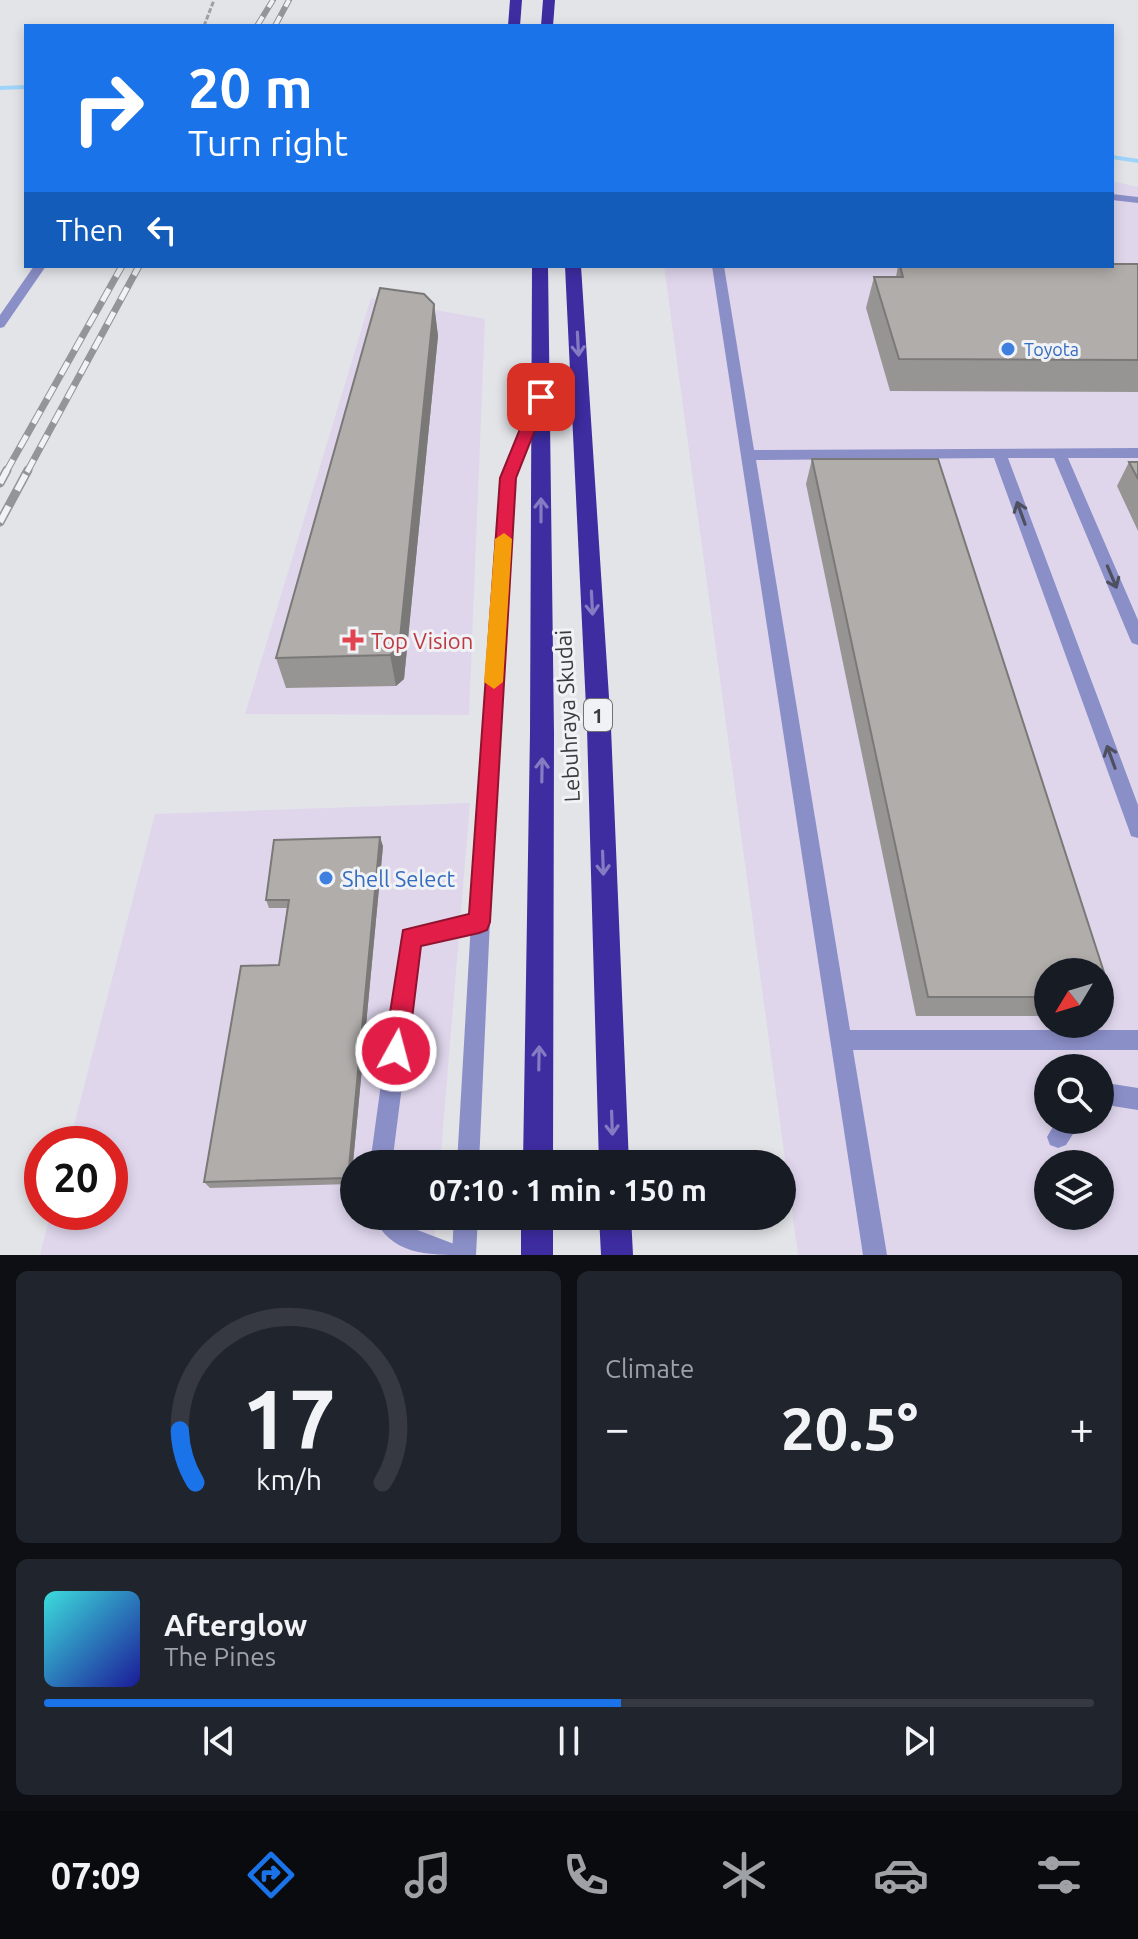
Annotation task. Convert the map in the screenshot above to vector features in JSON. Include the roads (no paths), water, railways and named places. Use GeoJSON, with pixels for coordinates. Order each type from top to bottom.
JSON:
{"type":"FeatureCollection","features":[{"type":"Feature","properties":{"kind":"highway"},"geometry":{"type":"LineString","coordinates":[[514,24],[516,0]]}},
{"type":"Feature","properties":{"kind":"highway"},"geometry":{"type":"LineString","coordinates":[[547,24],[549,0]]}},
{"type":"Feature","properties":{"kind":"highway","name":"Lebuhraya Skudai"},"geometry":{"type":"LineString","coordinates":[[538,1150],[540,268]]}},
{"type":"Feature","properties":{"kind":"highway","name":"Lebuhraya Skudai"},"geometry":{"type":"LineString","coordinates":[[573,268],[599,728],[614,1150]]}},
{"type":"Feature","properties":{"kind":"highway"},"geometry":{"type":"LineString","coordinates":[[537,1230],[537,1255]]}},
{"type":"Feature","properties":{"kind":"highway"},"geometry":{"type":"LineString","coordinates":[[616,1230],[617,1255]]}},
{"type":"Feature","properties":{"kind":"street"},"geometry":{"type":"LineString","coordinates":[[1114,197],[1138,200]]}},
{"type":"Feature","properties":{"kind":"street"},"geometry":{"type":"LineString","coordinates":[[0,324],[39,268]]}},
{"type":"Feature","properties":{"kind":"street"},"geometry":{"type":"LineString","coordinates":[[718,268],[875,1255]]}},
{"type":"Feature","properties":{"kind":"street"},"geometry":{"type":"LineString","coordinates":[[469,1150],[479,922],[508,478],[541,397]]}},
{"type":"Feature","properties":{"kind":"street"},"geometry":{"type":"LineString","coordinates":[[999,453],[1138,830]]}},
{"type":"Feature","properties":{"kind":"street"},"geometry":{"type":"LineString","coordinates":[[1059,453],[1138,639]]}},
{"type":"Feature","properties":{"kind":"street"},"geometry":{"type":"LineString","coordinates":[[748,455],[1138,453]]}},
{"type":"Feature","properties":{"kind":"street"},"geometry":{"type":"LineString","coordinates":[[383,1150],[411,938],[479,922]]}},
{"type":"Feature","properties":{"kind":"street"},"geometry":{"type":"LineString","coordinates":[[841,1040],[1138,1040]]}},
{"type":"Feature","properties":{"kind":"street"},"geometry":{"type":"LineString","coordinates":[[1114,1095],[1138,1099]]}},
{"type":"Feature","properties":{"kind":"street"},"geometry":{"type":"LineString","coordinates":[[395,1230],[399,1235],[454,1255]]}},
{"type":"Feature","properties":{"kind":"street"},"geometry":{"type":"LineString","coordinates":[[464,1255],[465,1230]]}},
{"type":"Feature","properties":{"kind":"waterway"},"geometry":{"type":"LineString","coordinates":[[0,88],[24,87]]}},
{"type":"Feature","properties":{"kind":"waterway"},"geometry":{"type":"LineString","coordinates":[[1114,157],[1138,161]]}},
{"type":"Feature","properties":{"kind":"railway"},"geometry":{"type":"LineString","coordinates":[[258,24],[273,0]]}},
{"type":"Feature","properties":{"kind":"railway"},"geometry":{"type":"LineString","coordinates":[[276,24],[289,0]]}},
{"type":"Feature","properties":{"kind":"railway"},"geometry":{"type":"LineString","coordinates":[[6,472],[121,268]]}},
{"type":"Feature","properties":{"kind":"railway"},"geometry":{"type":"LineString","coordinates":[[27,472],[138,268]]}},
{"type":"Feature","properties":{"kind":"railway"},"geometry":{"type":"LineString","coordinates":[[0,483],[7,470]]}},
{"type":"Feature","properties":{"kind":"railway"},"geometry":{"type":"LineString","coordinates":[[0,522],[28,470]]}},
{"type":"Feature","properties":{"kind":"place","name":"Toyota"},"geometry":{"type":"Point","coordinates":[1008,349]}},
{"type":"Feature","properties":{"kind":"place","name":"Top Vision"},"geometry":{"type":"Point","coordinates":[353,640]}},
{"type":"Feature","properties":{"kind":"place","name":"Shell Select"},"geometry":{"type":"Point","coordinates":[326,878]}}]}
